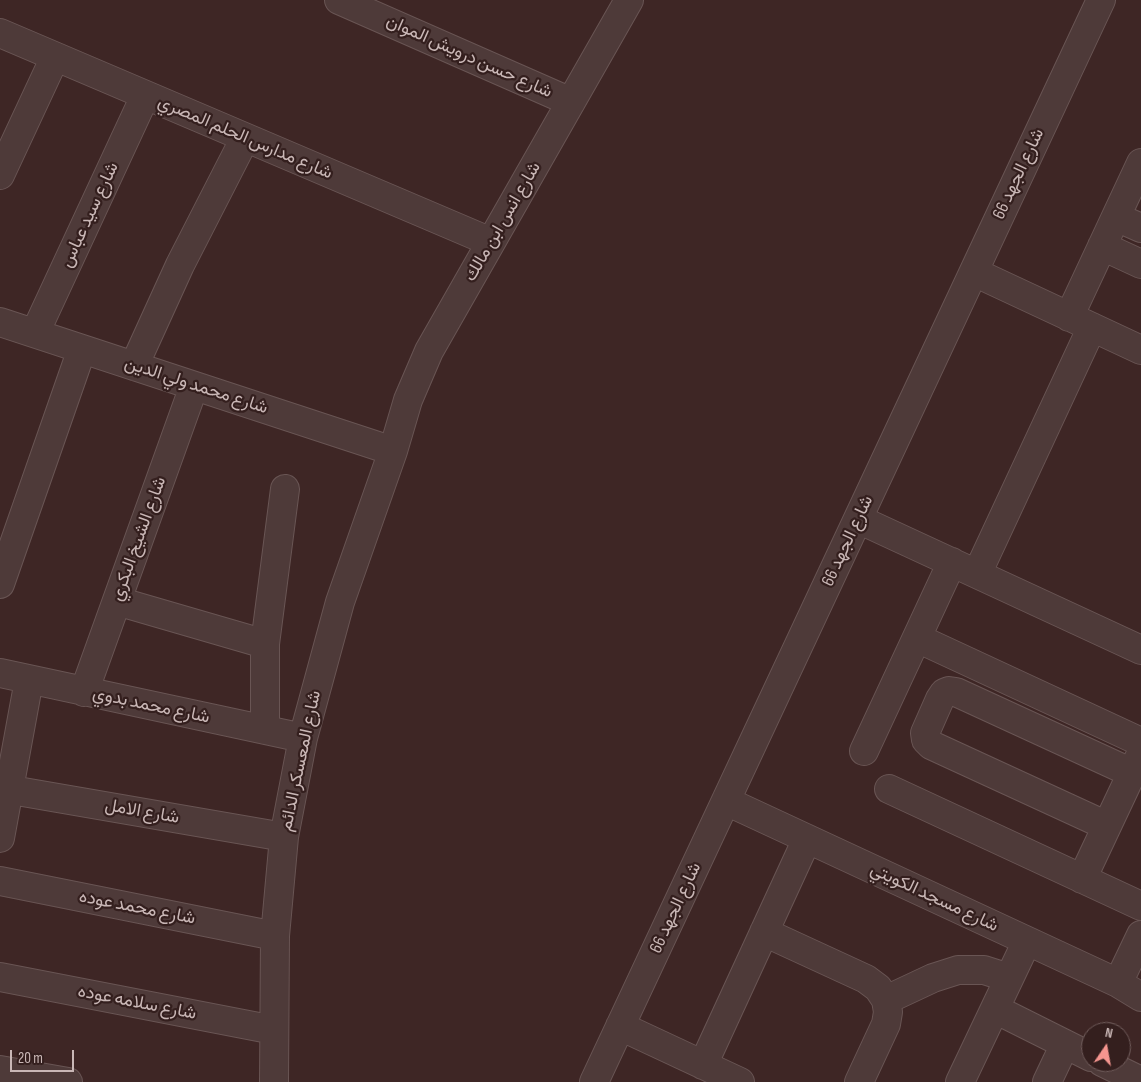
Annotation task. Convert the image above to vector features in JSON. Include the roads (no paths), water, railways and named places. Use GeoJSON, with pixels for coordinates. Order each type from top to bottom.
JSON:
{"type":"FeatureCollection","features":[{"type":"Feature","properties":{"kind":"street","name":"شارع حسن درويش الموان"},"geometry":{"type":"LineString","coordinates":[[339,0],[571,102]]}},
{"type":"Feature","properties":{"kind":"street","name":"شارع انس ابن مالك"},"geometry":{"type":"LineString","coordinates":[[393,451],[408,400],[429,351],[629,0]]}},
{"type":"Feature","properties":{"kind":"street","name":"شارع الجهد 66"},"geometry":{"type":"LineString","coordinates":[[594,1082],[1101,0]]}},
{"type":"Feature","properties":{"kind":"street","name":"شارع مدارس الحلم المصري"},"geometry":{"type":"LineString","coordinates":[[0,33],[491,242]]}},
{"type":"Feature","properties":{"kind":"street"},"geometry":{"type":"LineString","coordinates":[[0,175],[55,57]]}},
{"type":"Feature","properties":{"kind":"street","name":"شارع سيد عباس"},"geometry":{"type":"LineString","coordinates":[[34,333],[145,96]]}},
{"type":"Feature","properties":{"kind":"street"},"geometry":{"type":"LineString","coordinates":[[134,366],[180,265],[244,138]]}},
{"type":"Feature","properties":{"kind":"street"},"geometry":{"type":"LineString","coordinates":[[977,574],[1081,322],[1102,246],[1141,163]]}},
{"type":"Feature","properties":{"kind":"street"},"geometry":{"type":"LineString","coordinates":[[1116,217],[1141,228]]}},
{"type":"Feature","properties":{"kind":"street"},"geometry":{"type":"LineString","coordinates":[[1102,246],[1141,264]]}},
{"type":"Feature","properties":{"kind":"street"},"geometry":{"type":"LineString","coordinates":[[974,272],[1141,350]]}},
{"type":"Feature","properties":{"kind":"street","name":"شارع محمد ولي الدين"},"geometry":{"type":"LineString","coordinates":[[0,322],[393,451]]}},
{"type":"Feature","properties":{"kind":"street"},"geometry":{"type":"LineString","coordinates":[[0,584],[82,349]]}},
{"type":"Feature","properties":{"kind":"street","name":"شارع الشيخ البكري"},"geometry":{"type":"LineString","coordinates":[[84,692],[194,386]]}},
{"type":"Feature","properties":{"kind":"street","name":"شارع المعسكر الدائم"},"geometry":{"type":"LineString","coordinates":[[274,1082],[275,936],[284,837],[303,738],[340,602],[393,451]]}},
{"type":"Feature","properties":{"kind":"street"},"geometry":{"type":"LineString","coordinates":[[265,730],[265,644],[285,489]]}},
{"type":"Feature","properties":{"kind":"street"},"geometry":{"type":"LineString","coordinates":[[858,518],[1141,650]]}},
{"type":"Feature","properties":{"kind":"street"},"geometry":{"type":"LineString","coordinates":[[864,751],[952,562]]}},
{"type":"Feature","properties":{"kind":"street"},"geometry":{"type":"LineString","coordinates":[[117,601],[265,644]]}},
{"type":"Feature","properties":{"kind":"street"},"geometry":{"type":"LineString","coordinates":[[917,638],[1141,742]]}},
{"type":"Feature","properties":{"kind":"street","name":"شارع محمد بدوي"},"geometry":{"type":"LineString","coordinates":[[0,674],[303,738]]}},
{"type":"Feature","properties":{"kind":"street"},"geometry":{"type":"LineString","coordinates":[[0,838],[5,788],[29,680]]}},
{"type":"Feature","properties":{"kind":"street"},"geometry":{"type":"LineString","coordinates":[[1082,879],[1107,826],[1136,764],[956,692],[949,691],[940,699],[925,733],[926,740],[931,745],[1107,826]]}},
{"type":"Feature","properties":{"kind":"street","name":"شارع الامل"},"geometry":{"type":"LineString","coordinates":[[5,788],[284,837]]}},
{"type":"Feature","properties":{"kind":"street"},"geometry":{"type":"LineString","coordinates":[[889,789],[1141,906]]}},
{"type":"Feature","properties":{"kind":"street","name":"شارع مسجد الكويتي"},"geometry":{"type":"LineString","coordinates":[[726,801],[1130,990]]}},
{"type":"Feature","properties":{"kind":"street"},"geometry":{"type":"LineString","coordinates":[[703,1065],[807,839]]}},
{"type":"Feature","properties":{"kind":"street","name":"شارع محمد عوده"},"geometry":{"type":"LineString","coordinates":[[0,881],[275,936]]}},
{"type":"Feature","properties":{"kind":"street"},"geometry":{"type":"LineString","coordinates":[[764,932],[866,980],[878,988],[886,1000],[888,1012],[886,1024],[859,1082]]}},
{"type":"Feature","properties":{"kind":"street"},"geometry":{"type":"LineString","coordinates":[[1130,990],[1141,935]]}},
{"type":"Feature","properties":{"kind":"street"},"geometry":{"type":"LineString","coordinates":[[960,1082],[1027,941]]}},
{"type":"Feature","properties":{"kind":"street"},"geometry":{"type":"LineString","coordinates":[[886,1000],[933,978],[958,970],[984,970],[1009,978]]}},
{"type":"Feature","properties":{"kind":"street","name":"شارع سلامه عوده"},"geometry":{"type":"LineString","coordinates":[[0,976],[274,1030]]}},
{"type":"Feature","properties":{"kind":"street"},"geometry":{"type":"LineString","coordinates":[[995,1009],[1081,1052]]}},
{"type":"Feature","properties":{"kind":"street"},"geometry":{"type":"LineString","coordinates":[[620,1026],[740,1082]]}},
{"type":"Feature","properties":{"kind":"street"},"geometry":{"type":"LineString","coordinates":[[1047,1082],[1065,1044]]}},
{"type":"Feature","properties":{"kind":"street"},"geometry":{"type":"LineString","coordinates":[[0,1070],[54,1081]]}},
{"type":"Feature","properties":{"kind":"street"},"geometry":{"type":"LineString","coordinates":[[1119,1072],[1131,1079]]}}]}
